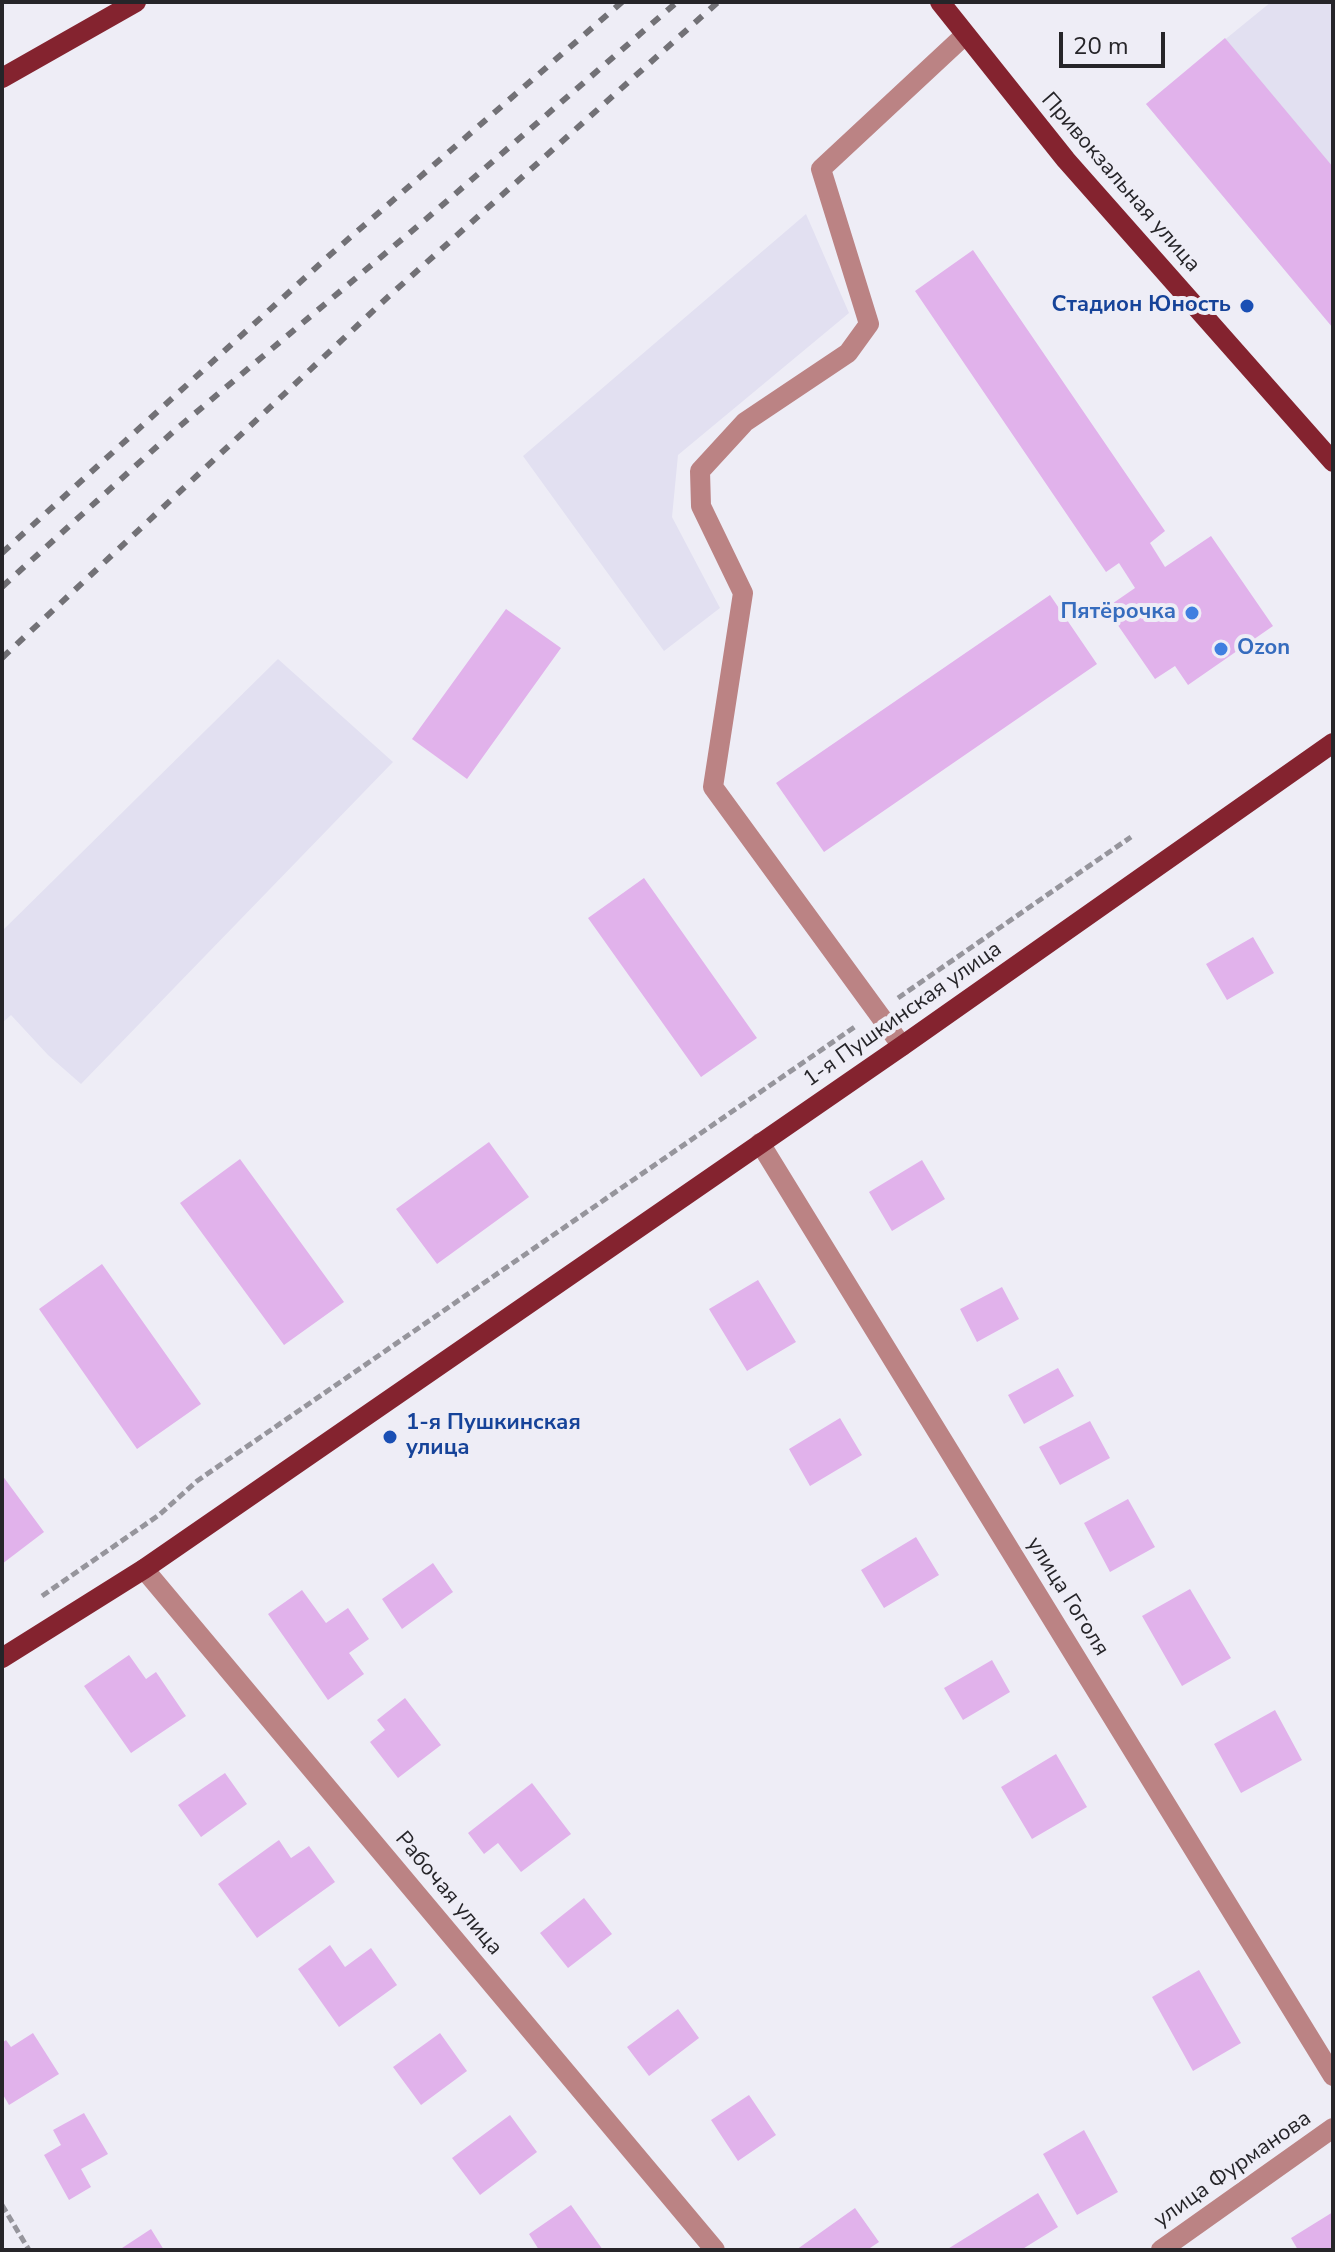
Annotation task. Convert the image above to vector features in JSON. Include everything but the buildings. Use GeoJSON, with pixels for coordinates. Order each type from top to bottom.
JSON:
{"type":"FeatureCollection","features":[{"type":"Feature","properties":{"kind":"main road"},"geometry":{"type":"LineString","coordinates":[[2,78],[136,2]]}},
{"type":"Feature","properties":{"kind":"main road","name":"Привокзальная улица"},"geometry":{"type":"LineString","coordinates":[[940,2],[1066,160],[1333,462]]}},
{"type":"Feature","properties":{"kind":"main road","name":"1-я Пушкинская улица"},"geometry":{"type":"LineString","coordinates":[[2,1658],[144,1569],[902,1046],[1333,743]]}},
{"type":"Feature","properties":{"kind":"street"},"geometry":{"type":"LineString","coordinates":[[902,1046],[713,787],[743,593],[701,506],[700,471],[745,422],[848,353],[869,324],[821,169],[965,35]]}},
{"type":"Feature","properties":{"kind":"street","name":"улица Гоголя"},"geometry":{"type":"LineString","coordinates":[[760,1143],[1333,2076]]}},
{"type":"Feature","properties":{"kind":"street","name":"Рабочая улица"},"geometry":{"type":"LineString","coordinates":[[144,1569],[715,2250]]}},
{"type":"Feature","properties":{"kind":"street","name":"улица Фурманова"},"geometry":{"type":"LineString","coordinates":[[1161,2250],[1333,2128]]}},
{"type":"Feature","properties":{"kind":"path"},"geometry":{"type":"LineString","coordinates":[[31,1604],[159,1515],[197,1481],[1131,837]]}},
{"type":"Feature","properties":{"kind":"path"},"geometry":{"type":"LineString","coordinates":[[2,2205],[29,2250]]}},
{"type":"Feature","properties":{"kind":"shaded area"},"geometry":{"type":"Polygon","coordinates":[[[1271,2],[1333,2],[1333,328],[1146,104],[1271,2]]]}},
{"type":"Feature","properties":{"kind":"shaded area"},"geometry":{"type":"Polygon","coordinates":[[[806,214],[849,313],[678,455],[672,517],[720,608],[664,651],[523,456],[806,214]]]}},
{"type":"Feature","properties":{"kind":"shaded area"},"geometry":{"type":"Polygon","coordinates":[[[278,659],[393,762],[81,1084],[48,1055],[11,1015],[2,1023],[2,931],[278,659]]]}},
{"type":"Feature","properties":{"kind":"railway"},"geometry":{"type":"LineString","coordinates":[[2,553],[331,254],[622,2]]}},
{"type":"Feature","properties":{"kind":"railway"},"geometry":{"type":"LineString","coordinates":[[2,587],[174,431],[677,2]]}},
{"type":"Feature","properties":{"kind":"railway"},"geometry":{"type":"LineString","coordinates":[[2,658],[389,296],[718,2]]}},
{"type":"Feature","properties":{"kind":"place","name":"Стадион Юность"},"geometry":{"type":"Point","coordinates":[1247,306]}},
{"type":"Feature","properties":{"kind":"place","name":"Пятёрочка"},"geometry":{"type":"Point","coordinates":[1192,613]}},
{"type":"Feature","properties":{"kind":"place","name":"Ozon"},"geometry":{"type":"Point","coordinates":[1221,649]}},
{"type":"Feature","properties":{"kind":"place","name":"1-я Пушкинская улица"},"geometry":{"type":"Point","coordinates":[390,1437]}}]}
